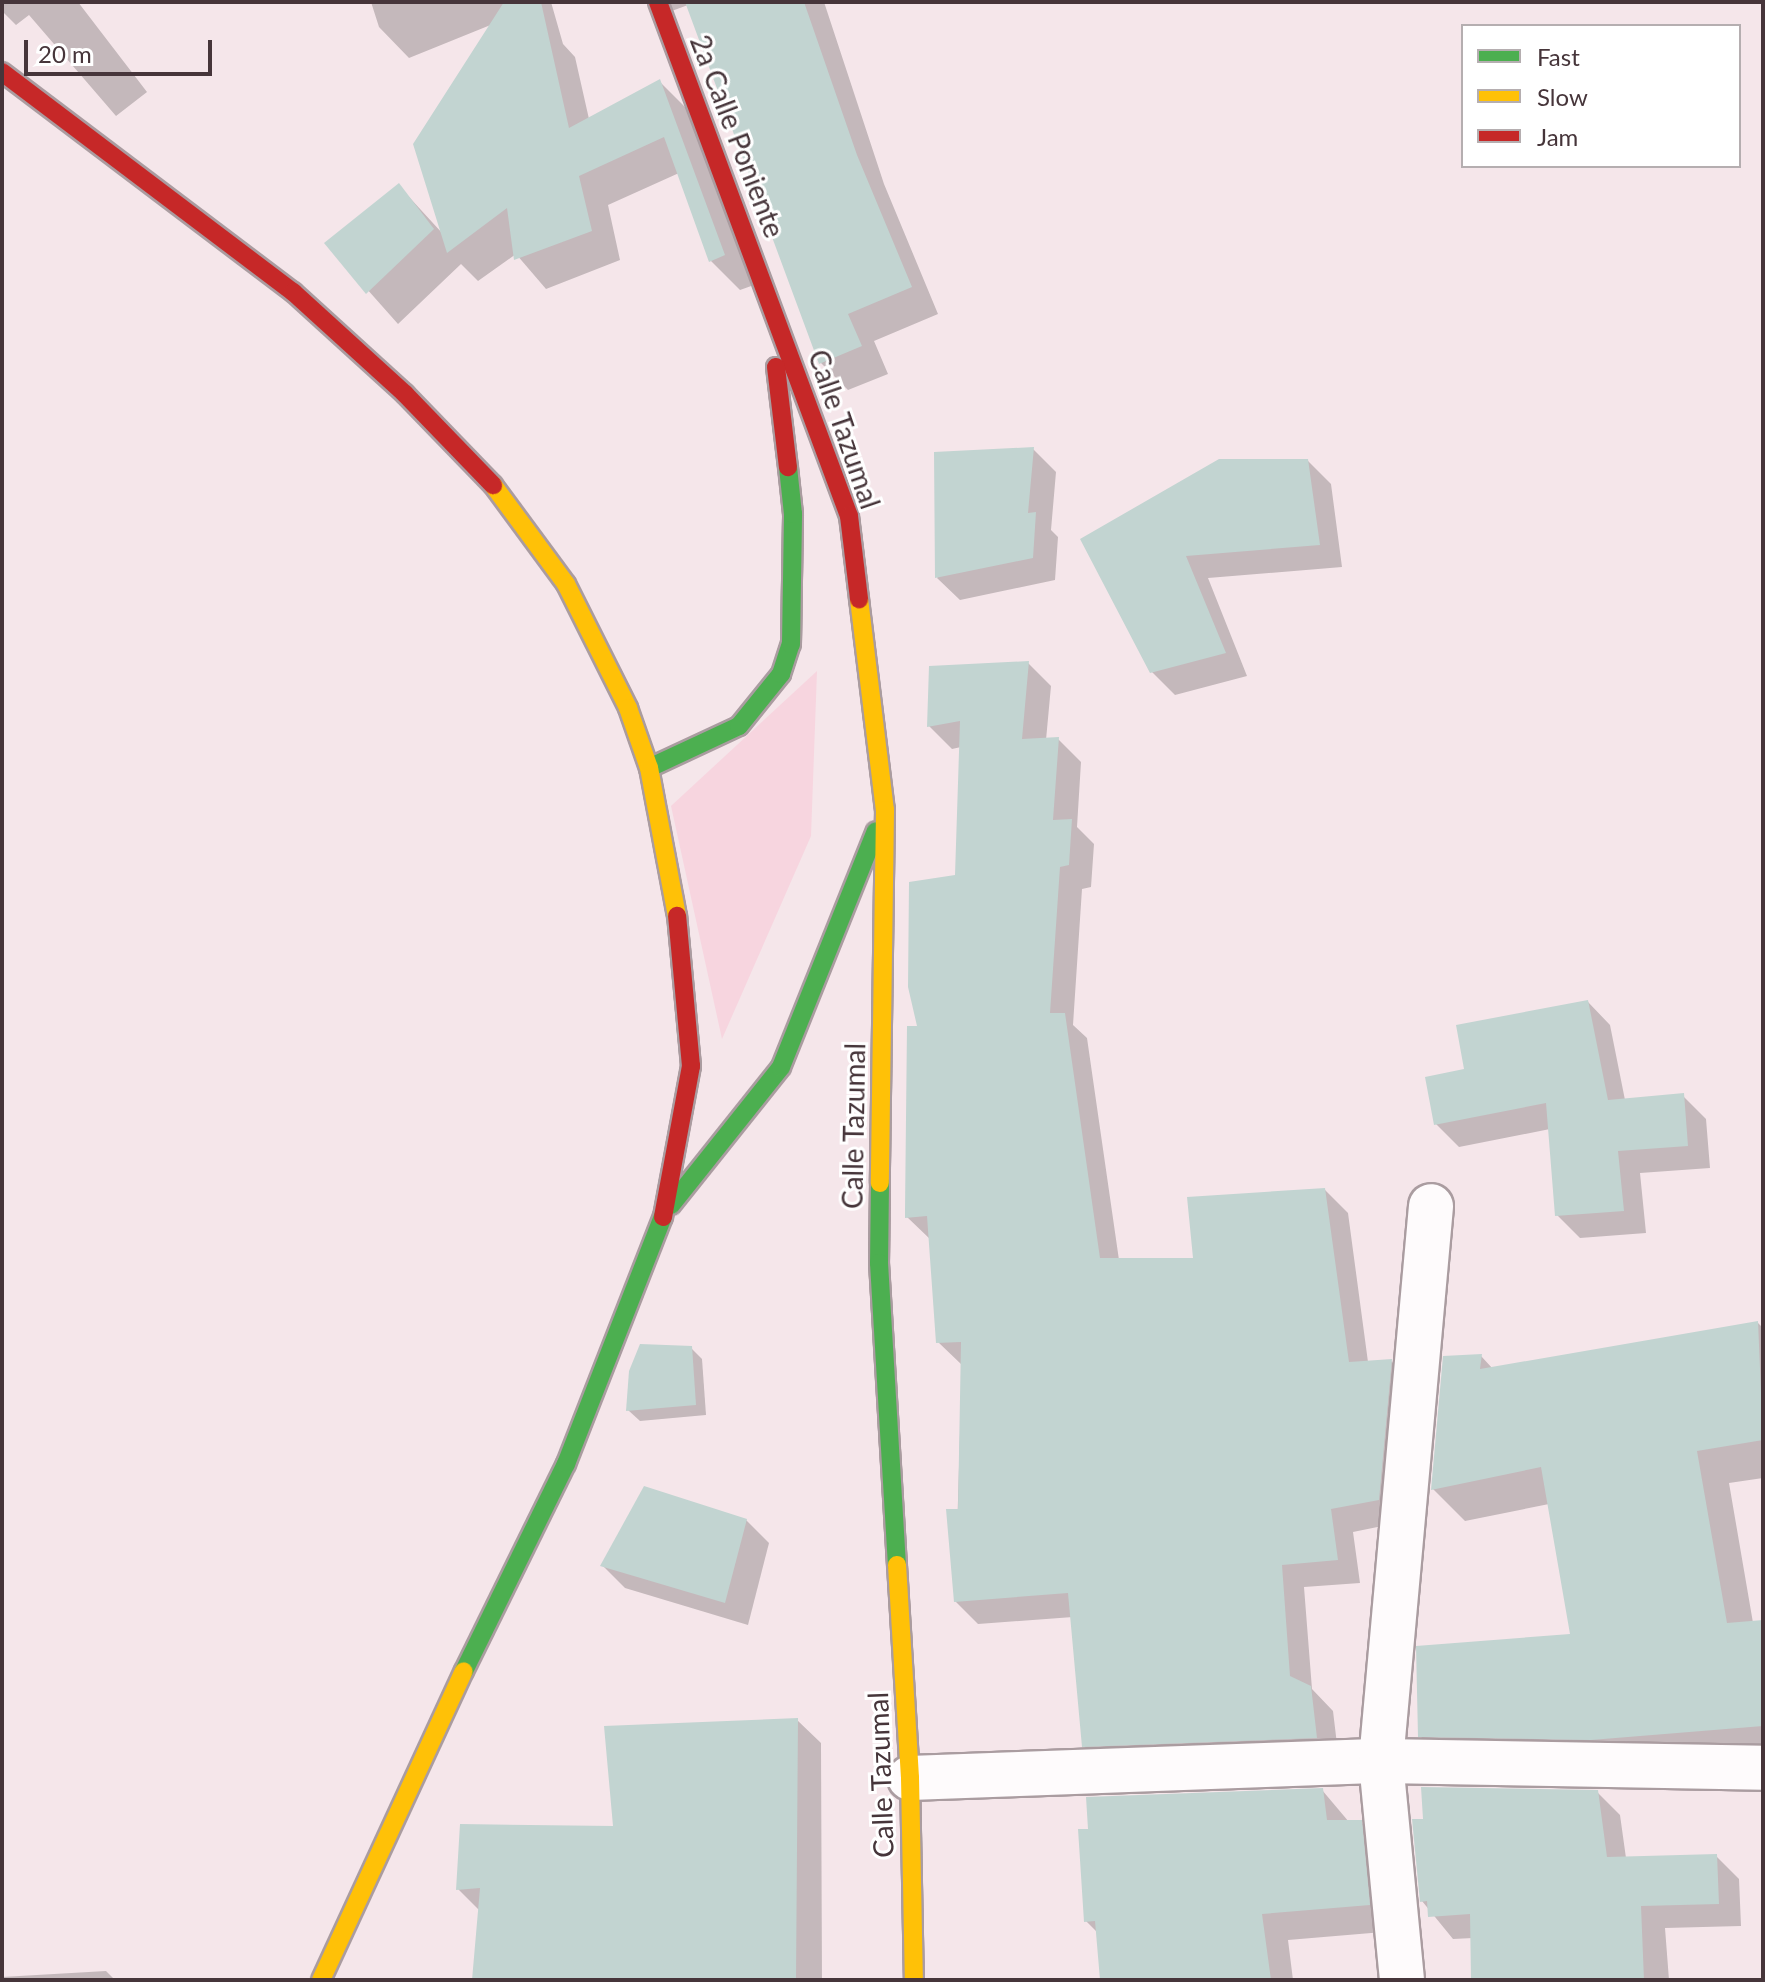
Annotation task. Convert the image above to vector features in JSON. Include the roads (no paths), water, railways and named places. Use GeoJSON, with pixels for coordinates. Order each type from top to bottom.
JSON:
{"type":"FeatureCollection","features":[{"type":"Feature","properties":{"kind":"main road","name":"2a Calle Poniente"},"geometry":{"type":"LineString","coordinates":[[658,2],[767,289]]}},
{"type":"Feature","properties":{"kind":"main road"},"geometry":{"type":"LineString","coordinates":[[2,72],[293,292],[405,394],[511,504],[601,646],[649,768],[676,902],[691,1066],[666,1211],[566,1464],[446,1707],[321,1980]]}},
{"type":"Feature","properties":{"kind":"main road"},"geometry":{"type":"LineString","coordinates":[[649,768],[739,726],[781,674],[791,644],[793,514],[767,289]]}},
{"type":"Feature","properties":{"kind":"main road","name":"Calle Tazumal"},"geometry":{"type":"LineString","coordinates":[[767,289],[849,516],[885,810],[879,1263],[910,1778],[914,1980]]}},
{"type":"Feature","properties":{"kind":"main road"},"geometry":{"type":"LineString","coordinates":[[666,1211],[781,1067],[885,810]]}},
{"type":"Feature","properties":{"kind":"street"},"geometry":{"type":"LineString","coordinates":[[1402,1980],[1381,1761],[1431,1206]]}},
{"type":"Feature","properties":{"kind":"street"},"geometry":{"type":"LineString","coordinates":[[910,1778],[1381,1761],[1763,1768]]}}]}
